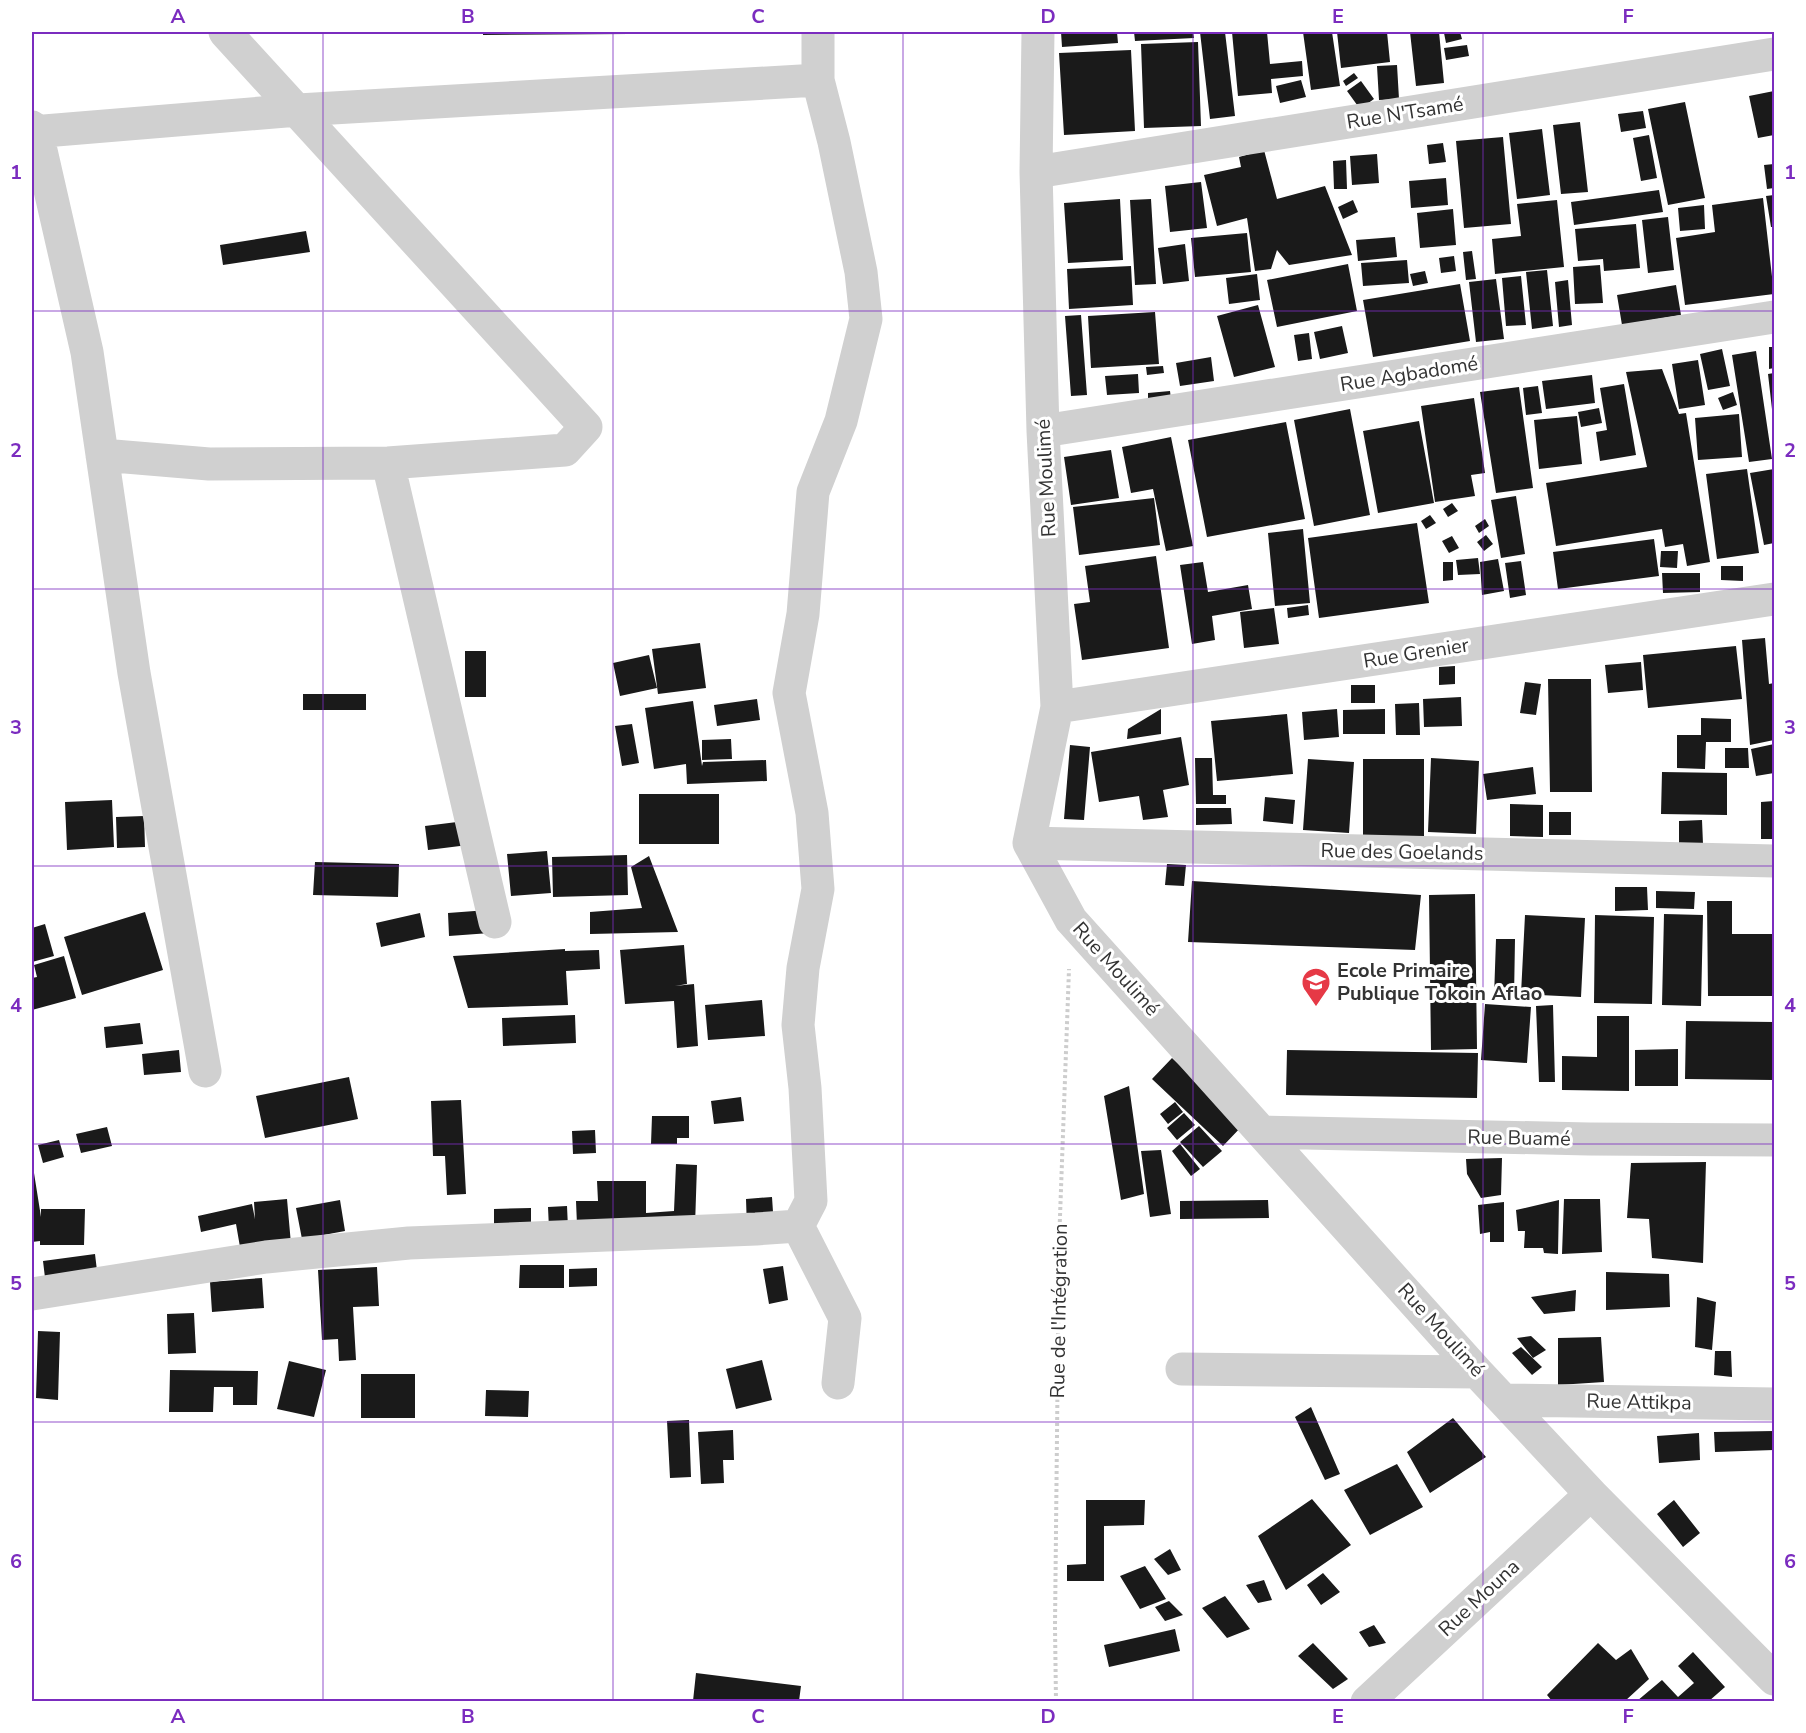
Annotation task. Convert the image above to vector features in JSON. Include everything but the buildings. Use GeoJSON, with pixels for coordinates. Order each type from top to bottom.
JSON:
{"type":"FeatureCollection","features":[{"type":"Feature","properties":{"kind":"street"},"geometry":{"type":"LineString","coordinates":[[102,456],[209,464],[388,464],[565,450],[586,427],[225,32]]}},
{"type":"Feature","properties":{"kind":"street"},"geometry":{"type":"LineString","coordinates":[[798,1226],[811,1201],[805,1088],[798,1025],[803,968],[818,889],[812,813],[789,693],[803,614],[813,492],[841,421],[866,319],[859,261],[834,142],[818,80],[818,32]]}},
{"type":"Feature","properties":{"kind":"street","name":"Rue Moulimé"},"geometry":{"type":"LineString","coordinates":[[1038,32],[1036,172],[1043,431],[1057,707],[1029,843],[1071,921],[1264,1132],[1477,1372],[1591,1494],[1774,1679]]}},
{"type":"Feature","properties":{"kind":"street","name":"Rue N'Tsamé"},"geometry":{"type":"LineString","coordinates":[[1036,172],[1774,54]]}},
{"type":"Feature","properties":{"kind":"street"},"geometry":{"type":"LineString","coordinates":[[205,1071],[151,776],[87,352],[33,131],[298,110],[818,80]]}},
{"type":"Feature","properties":{"kind":"street","name":"Rue Agbadomé"},"geometry":{"type":"LineString","coordinates":[[1043,431],[1774,317]]}},
{"type":"Feature","properties":{"kind":"street"},"geometry":{"type":"LineString","coordinates":[[388,464],[495,921]]}},
{"type":"Feature","properties":{"kind":"street","name":"Rue Grenier"},"geometry":{"type":"LineString","coordinates":[[1057,707],[1774,599]]}},
{"type":"Feature","properties":{"kind":"street","name":"Rue des Goelands"},"geometry":{"type":"LineString","coordinates":[[1029,843],[1774,861]]}},
{"type":"Feature","properties":{"kind":"street","name":"Rue Buamé"},"geometry":{"type":"LineString","coordinates":[[1264,1132],[1578,1139],[1774,1140]]}},
{"type":"Feature","properties":{"kind":"street"},"geometry":{"type":"LineString","coordinates":[[32,1294],[266,1257],[409,1243],[798,1226]]}},
{"type":"Feature","properties":{"kind":"street"},"geometry":{"type":"LineString","coordinates":[[798,1226],[844,1318],[838,1383]]}},
{"type":"Feature","properties":{"kind":"street"},"geometry":{"type":"LineString","coordinates":[[1182,1369],[1477,1372]]}},
{"type":"Feature","properties":{"kind":"street","name":"Rue Attikpa"},"geometry":{"type":"LineString","coordinates":[[1504,1400],[1774,1404]]}},
{"type":"Feature","properties":{"kind":"street","name":"Rue Mouna"},"geometry":{"type":"LineString","coordinates":[[1366,1701],[1591,1494]]}},
{"type":"Feature","properties":{"kind":"path","name":"Rue de l'Intégration"},"geometry":{"type":"LineString","coordinates":[[1056,1701],[1059,1244],[1071,921]]}},
{"type":"Feature","properties":{"kind":"place","name":"Ecole Primaire Publique Tokoin Aflao"},"geometry":{"type":"Point","coordinates":[1316,1008]}}]}
